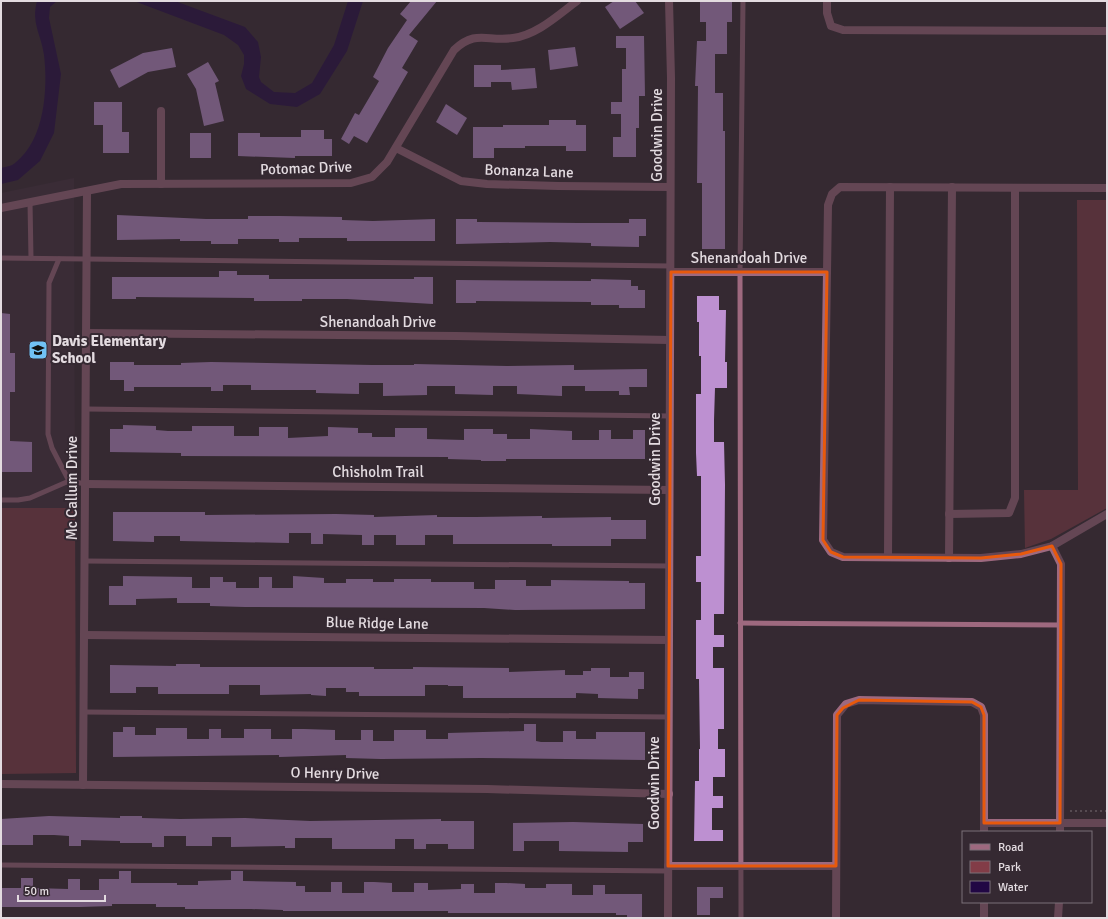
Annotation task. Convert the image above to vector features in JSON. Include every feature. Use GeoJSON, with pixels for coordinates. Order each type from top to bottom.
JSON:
{"type":"FeatureCollection","features":[{"type":"Feature","properties":{"kind":"street","name":"Potomac Drive"},"geometry":{"type":"LineString","coordinates":[[1,208],[121,184],[351,183],[372,177],[387,162],[454,50],[464,40],[479,37],[513,38],[535,30],[577,1]]}},
{"type":"Feature","properties":{"kind":"street","name":"Goodwin Drive"},"geometry":{"type":"LineString","coordinates":[[668,918],[671,269],[671,78],[669,1]]}},
{"type":"Feature","properties":{"kind":"street"},"geometry":{"type":"LineString","coordinates":[[827,1],[827,13],[831,26],[843,30],[1107,31]]}},
{"type":"Feature","properties":{"kind":"street"},"geometry":{"type":"LineString","coordinates":[[161,111],[161,184]]}},
{"type":"Feature","properties":{"kind":"street","name":"Bonanza Lane"},"geometry":{"type":"LineString","coordinates":[[396,148],[462,182],[550,186],[670,187]]}},
{"type":"Feature","properties":{"kind":"street"},"geometry":{"type":"LineString","coordinates":[[1107,188],[840,187],[832,194],[828,205],[823,540],[831,552],[843,557],[981,558],[1021,554],[1052,546],[1107,514]]}},
{"type":"Feature","properties":{"kind":"street"},"geometry":{"type":"LineString","coordinates":[[888,557],[890,187]]}},
{"type":"Feature","properties":{"kind":"street"},"geometry":{"type":"LineString","coordinates":[[949,558],[952,187]]}},
{"type":"Feature","properties":{"kind":"street"},"geometry":{"type":"LineString","coordinates":[[949,514],[1008,513],[1015,498],[1015,188]]}},
{"type":"Feature","properties":{"kind":"street","name":"Mc Callum Drive"},"geometry":{"type":"LineString","coordinates":[[83,785],[87,191]]}},
{"type":"Feature","properties":{"kind":"street","name":"Shenandoah Drive"},"geometry":{"type":"LineString","coordinates":[[671,269],[740,272],[827,272]]}},
{"type":"Feature","properties":{"kind":"street","name":"Shenandoah Drive"},"geometry":{"type":"LineString","coordinates":[[86,333],[456,336],[670,340]]}},
{"type":"Feature","properties":{"kind":"street","name":"Chisholm Trail"},"geometry":{"type":"LineString","coordinates":[[86,484],[470,486],[669,490]]}},
{"type":"Feature","properties":{"kind":"street"},"geometry":{"type":"LineString","coordinates":[[1052,546],[1061,564],[1060,831]]}},
{"type":"Feature","properties":{"kind":"street","name":"Blue Ridge Lane"},"geometry":{"type":"LineString","coordinates":[[84,635],[669,640]]}},
{"type":"Feature","properties":{"kind":"street"},"geometry":{"type":"LineString","coordinates":[[836,918],[837,715],[846,704],[859,700],[972,702],[981,707],[984,715],[984,831]]}},
{"type":"Feature","properties":{"kind":"street","name":"O Henry Drive"},"geometry":{"type":"LineString","coordinates":[[1,784],[487,789],[669,794]]}},
{"type":"Feature","properties":{"kind":"street"},"geometry":{"type":"LineString","coordinates":[[984,823],[1107,823]]}},
{"type":"Feature","properties":{"kind":"street"},"geometry":{"type":"LineString","coordinates":[[668,868],[836,866]]}},
{"type":"Feature","properties":{"kind":"street"},"geometry":{"type":"LineString","coordinates":[[984,903],[984,918]]}},
{"type":"Feature","properties":{"kind":"street"},"geometry":{"type":"LineString","coordinates":[[1058,918],[1059,903]]}},
{"type":"Feature","properties":{"kind":"lane"},"geometry":{"type":"LineString","coordinates":[[741,918],[740,272],[744,1]]}},
{"type":"Feature","properties":{"kind":"lane"},"geometry":{"type":"LineString","coordinates":[[30,202],[31,258]]}},
{"type":"Feature","properties":{"kind":"lane"},"geometry":{"type":"LineString","coordinates":[[1,258],[671,269]]}},
{"type":"Feature","properties":{"kind":"lane"},"geometry":{"type":"LineString","coordinates":[[59,259],[48,283],[48,434],[52,448],[69,481]]}},
{"type":"Feature","properties":{"kind":"lane"},"geometry":{"type":"LineString","coordinates":[[86,409],[670,416]]}},
{"type":"Feature","properties":{"kind":"lane"},"geometry":{"type":"LineString","coordinates":[[1,500],[30,498],[69,481],[86,484]]}},
{"type":"Feature","properties":{"kind":"lane"},"geometry":{"type":"LineString","coordinates":[[85,561],[669,566]]}},
{"type":"Feature","properties":{"kind":"lane"},"geometry":{"type":"LineString","coordinates":[[740,623],[1061,625]]}},
{"type":"Feature","properties":{"kind":"lane"},"geometry":{"type":"LineString","coordinates":[[84,712],[669,717]]}},
{"type":"Feature","properties":{"kind":"lane"},"geometry":{"type":"LineString","coordinates":[[1,865],[668,868]]}},
{"type":"Feature","properties":{"kind":"path"},"geometry":{"type":"LineString","coordinates":[[1067,811],[1107,811]]}},
{"type":"Feature","properties":{"kind":"highlighted area"},"geometry":{"type":"Polygon","coordinates":[[[671,272],[827,272],[823,540],[831,552],[843,557],[981,558],[1021,554],[1052,546],[1061,564],[1060,823],[984,823],[984,715],[981,707],[972,702],[859,700],[843,708],[837,715],[836,866],[668,866],[671,272]]]}},
{"type":"Feature","properties":{"kind":"shaded area","name":"Davis Elementary School"},"geometry":{"type":"Polygon","coordinates":[[[74,178],[75,508],[1,508],[1,193],[74,178]]]}},
{"type":"Feature","properties":{"kind":"green space"},"geometry":{"type":"Polygon","coordinates":[[[1077,200],[1107,200],[1107,508],[1051,539],[1025,548],[1024,490],[1078,490],[1077,200]]]}},
{"type":"Feature","properties":{"kind":"green space"},"geometry":{"type":"Polygon","coordinates":[[[1,508],[75,508],[76,773],[1,774],[1,508]]]}},
{"type":"Feature","properties":{"kind":"water"},"geometry":{"type":"Polygon","coordinates":[[[37,1],[57,1],[50,7],[49,18],[61,74],[54,133],[40,161],[18,180],[1,184],[1,168],[14,164],[25,153],[33,141],[42,113],[45,68],[43,48],[35,16],[37,1]]]}},
{"type":"Feature","properties":{"kind":"water"},"geometry":{"type":"Polygon","coordinates":[[[134,1],[175,1],[245,27],[258,42],[261,57],[259,77],[261,82],[274,92],[295,93],[312,83],[334,45],[348,1],[363,1],[347,51],[320,94],[297,107],[270,104],[246,89],[241,76],[244,64],[244,55],[238,45],[224,35],[134,1]]]}},
{"type":"Feature","properties":{"kind":"building"},"geometry":{"type":"Polygon","coordinates":[[[411,1],[437,1],[409,35],[418,41],[402,68],[408,72],[367,143],[354,136],[349,144],[341,139],[355,113],[359,115],[379,81],[373,77],[388,48],[407,20],[400,14],[411,1]]]}},
{"type":"Feature","properties":{"kind":"building"},"geometry":{"type":"Polygon","coordinates":[[[614,1],[635,1],[644,13],[620,29],[605,7],[614,1]]]}},
{"type":"Feature","properties":{"kind":"building"},"geometry":{"type":"Polygon","coordinates":[[[700,1],[732,1],[732,22],[727,22],[727,54],[715,54],[715,93],[723,93],[723,131],[725,131],[725,249],[702,249],[702,183],[697,183],[698,86],[695,86],[697,41],[706,41],[706,22],[700,22],[700,1]]]}},
{"type":"Feature","properties":{"kind":"building"},"geometry":{"type":"Polygon","coordinates":[[[616,36],[644,36],[645,96],[639,96],[639,128],[636,128],[636,157],[613,157],[613,137],[621,137],[621,114],[611,114],[611,102],[622,102],[622,69],[626,69],[626,48],[616,48],[616,36]]]}},
{"type":"Feature","properties":{"kind":"building"},"geometry":{"type":"Polygon","coordinates":[[[575,47],[578,66],[550,70],[548,50],[575,47]]]}},
{"type":"Feature","properties":{"kind":"building"},"geometry":{"type":"Polygon","coordinates":[[[172,48],[176,67],[148,72],[119,88],[110,70],[143,53],[172,48]]]}},
{"type":"Feature","properties":{"kind":"building"},"geometry":{"type":"Polygon","coordinates":[[[208,62],[219,81],[215,83],[224,121],[204,126],[196,89],[187,74],[208,62]]]}},
{"type":"Feature","properties":{"kind":"building"},"geometry":{"type":"Polygon","coordinates":[[[474,65],[501,65],[501,70],[535,68],[537,88],[512,90],[511,82],[491,82],[491,87],[474,87],[474,65]]]}},
{"type":"Feature","properties":{"kind":"building"},"geometry":{"type":"Polygon","coordinates":[[[94,102],[122,102],[122,132],[129,132],[129,153],[103,153],[103,125],[94,125],[94,102]]]}},
{"type":"Feature","properties":{"kind":"building"},"geometry":{"type":"Polygon","coordinates":[[[446,104],[467,118],[457,135],[436,122],[446,104]]]}},
{"type":"Feature","properties":{"kind":"building"},"geometry":{"type":"Polygon","coordinates":[[[549,120],[576,120],[576,125],[586,125],[586,151],[566,151],[566,146],[525,146],[525,148],[494,148],[494,158],[473,158],[473,127],[503,127],[503,125],[549,125],[549,120]]]}},
{"type":"Feature","properties":{"kind":"building"},"geometry":{"type":"Polygon","coordinates":[[[301,130],[324,130],[324,139],[332,139],[332,156],[295,156],[295,158],[238,156],[238,133],[260,133],[260,137],[301,137],[301,130]]]}},
{"type":"Feature","properties":{"kind":"building"},"geometry":{"type":"Polygon","coordinates":[[[190,133],[211,133],[211,158],[190,158],[190,133]]]}},
{"type":"Feature","properties":{"kind":"building"},"geometry":{"type":"Polygon","coordinates":[[[117,215],[206,219],[248,219],[248,216],[280,216],[342,217],[342,220],[373,221],[435,219],[435,241],[347,241],[347,238],[299,238],[299,242],[279,242],[279,239],[238,239],[238,244],[211,244],[211,241],[180,241],[180,239],[117,240],[117,215]]]}},
{"type":"Feature","properties":{"kind":"building"},"geometry":{"type":"Polygon","coordinates":[[[456,219],[477,219],[477,222],[629,223],[629,219],[646,219],[646,236],[639,236],[639,247],[591,246],[591,243],[550,242],[456,244],[456,219]]]}},
{"type":"Feature","properties":{"kind":"building"},"geometry":{"type":"Polygon","coordinates":[[[219,271],[237,271],[237,275],[269,275],[269,279],[414,279],[414,277],[433,277],[433,304],[347,299],[254,301],[254,298],[136,297],[136,299],[112,299],[112,277],[219,277],[219,271]]]}},
{"type":"Feature","properties":{"kind":"building"},"geometry":{"type":"Polygon","coordinates":[[[591,279],[631,280],[631,286],[638,286],[638,290],[645,290],[645,308],[619,308],[619,305],[591,305],[591,302],[476,301],[476,303],[456,303],[456,280],[591,281],[591,279]]]}},
{"type":"Feature","properties":{"kind":"building"},"geometry":{"type":"Polygon","coordinates":[[[697,296],[719,296],[719,310],[726,310],[725,362],[727,362],[727,388],[715,388],[714,420],[714,442],[724,442],[724,614],[714,614],[714,635],[724,635],[724,647],[713,647],[713,668],[724,668],[724,729],[718,729],[718,749],[725,749],[725,777],[713,777],[713,796],[723,796],[723,808],[712,808],[712,830],[723,830],[723,841],[694,841],[695,781],[699,781],[700,749],[699,679],[696,679],[696,620],[701,620],[701,582],[696,582],[696,556],[701,556],[701,476],[697,476],[696,453],[696,394],[701,394],[701,356],[699,356],[697,296]]]}},
{"type":"Feature","properties":{"kind":"building"},"geometry":{"type":"Polygon","coordinates":[[[1,313],[10,314],[10,353],[15,353],[15,392],[10,392],[10,441],[32,442],[32,472],[1,472],[1,313]]]}},
{"type":"Feature","properties":{"kind":"building"},"geometry":{"type":"Polygon","coordinates":[[[110,362],[134,362],[134,365],[181,365],[181,363],[211,362],[372,365],[574,365],[574,370],[647,369],[647,387],[629,387],[630,395],[619,395],[619,391],[585,391],[585,386],[562,386],[562,396],[517,394],[517,386],[493,386],[493,395],[455,394],[455,386],[427,386],[427,395],[383,396],[383,383],[359,383],[359,394],[316,393],[316,390],[251,390],[251,385],[223,385],[223,391],[211,391],[211,387],[134,387],[134,391],[124,391],[124,380],[110,380],[110,362]]]}},
{"type":"Feature","properties":{"kind":"building"},"geometry":{"type":"Polygon","coordinates":[[[123,425],[156,426],[156,430],[168,431],[192,431],[192,426],[234,426],[234,436],[259,436],[259,427],[288,427],[288,438],[328,436],[328,427],[358,428],[358,433],[372,433],[372,437],[395,437],[395,428],[427,428],[427,439],[464,440],[464,429],[493,429],[493,434],[507,434],[507,439],[530,439],[530,429],[572,431],[572,440],[599,440],[599,430],[611,430],[611,439],[633,439],[633,430],[645,430],[645,459],[506,459],[506,461],[481,461],[448,459],[448,457],[181,456],[181,453],[110,452],[110,429],[123,429],[123,425]]]}},
{"type":"Feature","properties":{"kind":"building"},"geometry":{"type":"Polygon","coordinates":[[[113,512],[205,512],[205,515],[336,514],[374,515],[374,517],[437,515],[437,517],[611,517],[611,520],[646,520],[646,539],[611,539],[611,546],[552,546],[552,544],[453,544],[453,535],[425,535],[425,545],[396,545],[396,535],[374,535],[374,545],[362,545],[362,535],[323,534],[323,544],[311,544],[311,533],[289,533],[289,543],[180,541],[180,536],[154,536],[154,542],[113,541],[113,512]]]}},
{"type":"Feature","properties":{"kind":"building"},"geometry":{"type":"Polygon","coordinates":[[[123,576],[192,577],[192,588],[210,588],[210,577],[223,577],[223,582],[236,582],[236,588],[259,588],[259,577],[272,577],[272,588],[293,588],[293,576],[324,578],[324,583],[346,583],[346,579],[373,579],[373,582],[394,582],[394,579],[431,579],[431,582],[474,582],[474,589],[495,589],[495,580],[526,580],[526,586],[551,586],[551,580],[629,581],[629,583],[645,583],[645,609],[515,610],[484,608],[245,607],[210,606],[210,603],[177,603],[177,598],[136,599],[136,605],[109,605],[109,586],[123,586],[123,576]]]}},
{"type":"Feature","properties":{"kind":"building"},"geometry":{"type":"Polygon","coordinates":[[[176,664],[200,664],[200,667],[374,667],[374,669],[413,669],[413,667],[509,668],[509,672],[565,670],[565,675],[583,675],[583,671],[591,671],[591,668],[610,668],[610,677],[629,677],[629,672],[644,672],[644,689],[638,689],[638,699],[598,698],[598,694],[576,693],[576,698],[463,698],[463,686],[448,685],[425,685],[425,696],[359,696],[359,692],[346,692],[346,688],[326,688],[326,696],[311,694],[260,695],[260,685],[229,685],[229,694],[158,694],[158,687],[136,687],[136,693],[110,693],[110,665],[176,666],[176,664]]]}},
{"type":"Feature","properties":{"kind":"building"},"geometry":{"type":"Polygon","coordinates":[[[524,724],[536,724],[536,741],[541,742],[563,742],[563,731],[576,731],[576,739],[596,739],[596,732],[645,732],[645,760],[481,758],[381,759],[346,758],[346,755],[279,757],[279,755],[113,757],[113,732],[123,732],[123,727],[135,727],[135,735],[156,735],[156,728],[187,728],[187,739],[209,739],[209,729],[221,729],[221,738],[244,738],[244,729],[271,729],[271,739],[292,739],[292,729],[304,729],[335,730],[335,740],[361,740],[361,730],[373,730],[373,741],[394,741],[394,730],[426,730],[426,739],[448,739],[448,733],[524,731],[524,724]]]}},
{"type":"Feature","properties":{"kind":"building"},"geometry":{"type":"Polygon","coordinates":[[[49,816],[120,818],[120,816],[142,816],[142,818],[245,818],[310,821],[441,819],[441,821],[474,821],[474,849],[448,849],[448,844],[426,844],[426,849],[414,849],[414,839],[395,839],[395,849],[332,849],[332,838],[295,838],[295,848],[285,848],[285,846],[231,847],[231,837],[212,837],[212,846],[186,846],[186,836],[164,836],[164,847],[152,847],[152,843],[120,843],[120,841],[81,840],[81,846],[69,846],[69,836],[54,835],[33,835],[33,845],[1,845],[1,819],[49,816]]]}},
{"type":"Feature","properties":{"kind":"building"},"geometry":{"type":"Polygon","coordinates":[[[573,822],[643,824],[643,842],[628,842],[628,852],[559,851],[559,841],[524,841],[524,851],[513,851],[513,823],[573,822]]]}},
{"type":"Feature","properties":{"kind":"building"},"geometry":{"type":"Polygon","coordinates":[[[119,871],[131,871],[131,883],[177,883],[177,885],[198,885],[198,881],[231,880],[231,871],[243,871],[243,881],[296,882],[296,886],[305,886],[305,892],[331,892],[331,882],[342,882],[342,893],[364,893],[364,882],[374,882],[392,883],[392,892],[414,892],[414,883],[428,883],[428,890],[461,889],[461,884],[474,884],[474,893],[495,893],[495,883],[506,883],[525,884],[525,888],[546,888],[546,884],[572,884],[572,895],[593,895],[593,885],[605,885],[605,894],[642,894],[642,918],[627,918],[627,915],[616,915],[616,913],[283,911],[251,909],[185,909],[185,907],[156,907],[156,904],[112,904],[112,906],[80,907],[1,907],[1,888],[21,888],[21,878],[33,878],[33,888],[68,889],[68,879],[80,879],[80,890],[99,890],[99,879],[119,879],[119,871]]]}},
{"type":"Feature","properties":{"kind":"building"},"geometry":{"type":"Polygon","coordinates":[[[697,887],[723,887],[723,898],[710,898],[710,915],[697,915],[697,887]]]}},
{"type":"Feature","properties":{"kind":"place","name":"Davis Elementary School"},"geometry":{"type":"Point","coordinates":[38,350]}}]}
